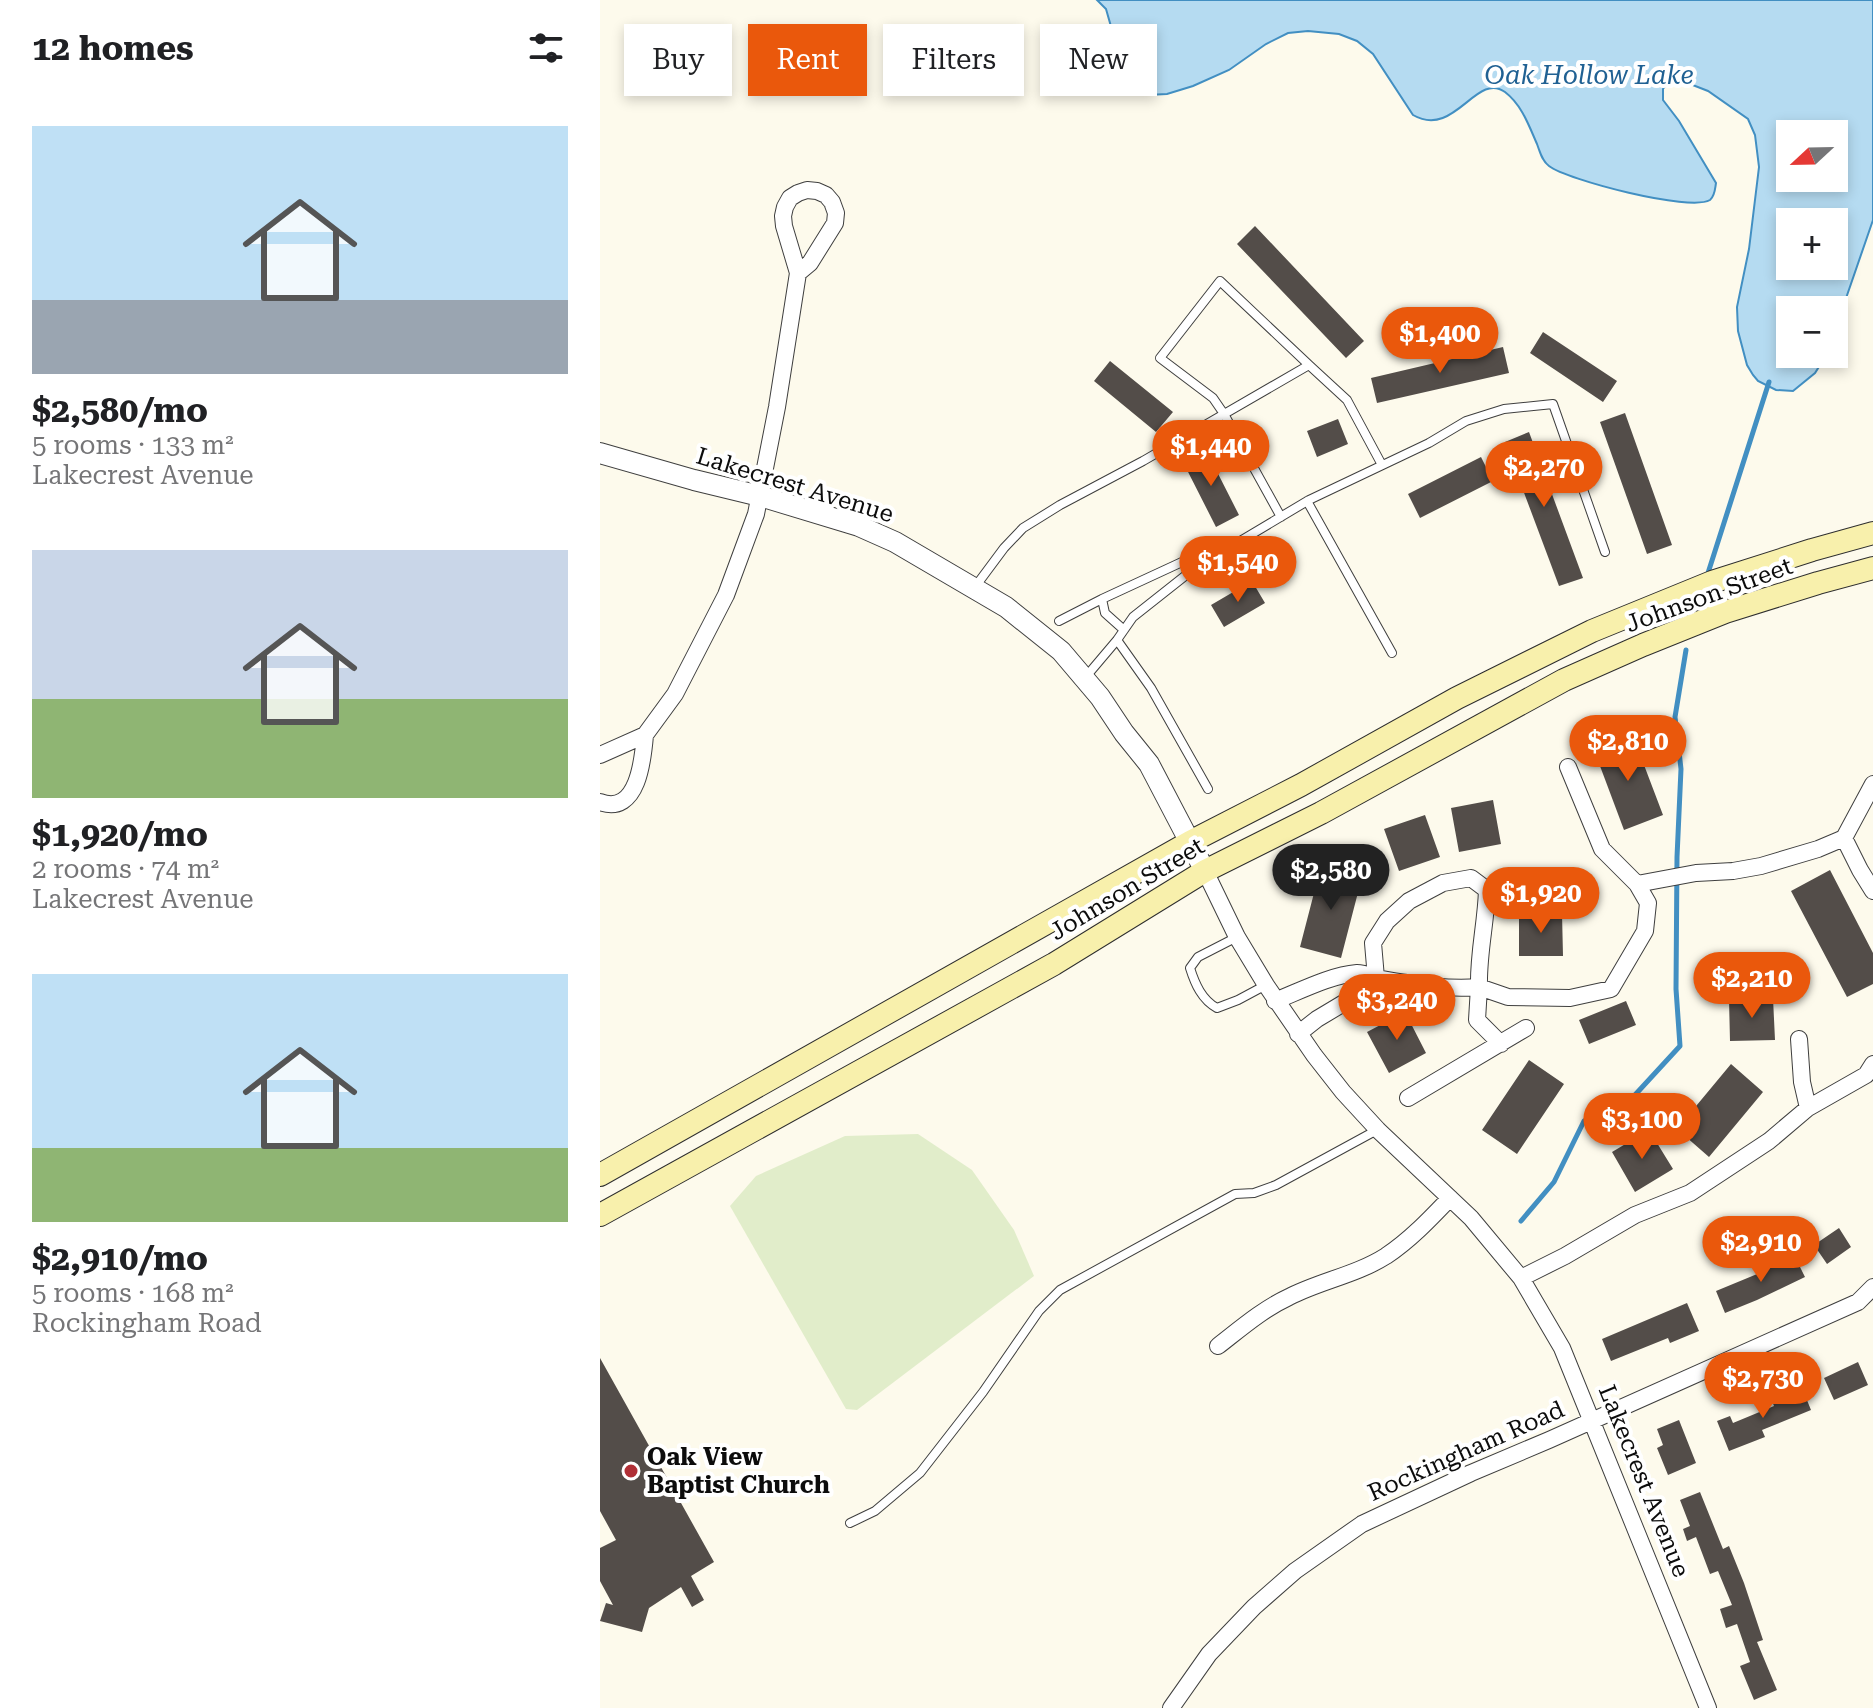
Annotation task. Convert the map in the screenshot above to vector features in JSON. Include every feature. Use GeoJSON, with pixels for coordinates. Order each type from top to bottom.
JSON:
{"type":"FeatureCollection","features":[{"type":"Feature","properties":{"kind":"main road","name":"Johnson Street"},"geometry":{"type":"LineString","coordinates":[[600,1175],[1190,842],[1301,785],[1457,698],[1592,631],[1712,582],[1873,533]]}},
{"type":"Feature","properties":{"kind":"main road","name":"Johnson Street"},"geometry":{"type":"LineString","coordinates":[[600,1215],[1054,964],[1205,871],[1321,813],[1564,680],[1725,612],[1873,568]]}},
{"type":"Feature","properties":{"kind":"street"},"geometry":{"type":"LineString","coordinates":[[600,755],[645,735],[675,694],[726,595],[756,514],[798,273],[784,226],[785,207],[790,198],[798,193],[817,191],[832,202],[836,213],[835,223],[810,263],[798,273]]}},
{"type":"Feature","properties":{"kind":"street","name":"Lakecrest Avenue"},"geometry":{"type":"LineString","coordinates":[[600,453],[859,526],[895,542],[1006,607],[1061,651],[1100,697],[1149,764],[1237,937],[1298,1034],[1343,1092],[1378,1130],[1471,1218],[1521,1278],[1562,1348],[1708,1708]]}},
{"type":"Feature","properties":{"kind":"street"},"geometry":{"type":"LineString","coordinates":[[600,802],[607,805],[618,803],[634,789],[643,760],[645,735]]}},
{"type":"Feature","properties":{"kind":"street"},"geometry":{"type":"LineString","coordinates":[[1275,1001],[1317,984],[1362,973],[1376,978],[1463,989],[1479,987],[1508,997],[1570,998],[1611,989],[1645,931],[1648,903],[1637,884],[1602,849],[1568,767]]}},
{"type":"Feature","properties":{"kind":"street"},"geometry":{"type":"LineString","coordinates":[[1637,884],[1696,873],[1761,866],[1844,838],[1873,784]]}},
{"type":"Feature","properties":{"kind":"street"},"geometry":{"type":"LineString","coordinates":[[1844,838],[1873,891]]}},
{"type":"Feature","properties":{"kind":"street"},"geometry":{"type":"LineString","coordinates":[[1298,1034],[1367,989],[1376,978],[1373,943],[1387,921],[1409,901],[1443,883],[1471,878],[1487,890],[1487,918],[1479,962],[1477,1020],[1501,1044]]}},
{"type":"Feature","properties":{"kind":"street"},"geometry":{"type":"LineString","coordinates":[[1408,1098],[1526,1028]]}},
{"type":"Feature","properties":{"kind":"street"},"geometry":{"type":"LineString","coordinates":[[1799,1039],[1802,1082],[1808,1108]]}},
{"type":"Feature","properties":{"kind":"street"},"geometry":{"type":"LineString","coordinates":[[1521,1278],[1635,1215],[1690,1193],[1769,1141],[1808,1108],[1866,1075],[1873,1064]]}},
{"type":"Feature","properties":{"kind":"street"},"geometry":{"type":"LineString","coordinates":[[1218,1346],[1286,1298],[1386,1256],[1408,1241],[1450,1198]]}},
{"type":"Feature","properties":{"kind":"street","name":"Rockingham Road"},"geometry":{"type":"LineString","coordinates":[[1171,1708],[1209,1654],[1254,1607],[1295,1571],[1362,1524],[1858,1302],[1873,1287]]}},
{"type":"Feature","properties":{"kind":"lane"},"geometry":{"type":"LineString","coordinates":[[1281,517],[1213,398],[1160,358],[1220,281],[1347,400],[1382,465]]}},
{"type":"Feature","properties":{"kind":"lane"},"geometry":{"type":"LineString","coordinates":[[974,588],[1023,528],[1309,365]]}},
{"type":"Feature","properties":{"kind":"lane"},"geometry":{"type":"LineString","coordinates":[[1084,679],[1133,617],[1195,568],[1307,501],[1429,443],[1466,421],[1504,409],[1553,404],[1605,552]]}},
{"type":"Feature","properties":{"kind":"lane"},"geometry":{"type":"LineString","coordinates":[[1307,501],[1392,653]]}},
{"type":"Feature","properties":{"kind":"lane"},"geometry":{"type":"LineString","coordinates":[[1059,621],[1182,562]]}},
{"type":"Feature","properties":{"kind":"lane"},"geometry":{"type":"LineString","coordinates":[[1102,599],[1105,613],[1124,630]]}},
{"type":"Feature","properties":{"kind":"lane"},"geometry":{"type":"LineString","coordinates":[[1117,640],[1151,688],[1208,789]]}},
{"type":"Feature","properties":{"kind":"lane"},"geometry":{"type":"LineString","coordinates":[[1237,937],[1198,957],[1190,968],[1193,980],[1207,1003],[1217,1008],[1266,985]]}},
{"type":"Feature","properties":{"kind":"lane"},"geometry":{"type":"LineString","coordinates":[[850,1523],[875,1511],[920,1473],[983,1392],[1039,1311],[1060,1290],[1235,1194],[1254,1193],[1276,1185],[1378,1130]]}},
{"type":"Feature","properties":{"kind":"green space"},"geometry":{"type":"Polygon","coordinates":[[[918,1134],[972,1170],[1014,1230],[1034,1276],[857,1410],[846,1409],[730,1206],[756,1176],[845,1136],[918,1134]]]}},
{"type":"Feature","properties":{"kind":"water","name":"Oak Hollow Lake"},"geometry":{"type":"Polygon","coordinates":[[[1097,0],[1873,0],[1873,220],[1847,296],[1776,296],[1776,368],[1818,368],[1793,391],[1776,390],[1753,375],[1747,365],[1738,331],[1737,307],[1749,249],[1759,167],[1755,135],[1748,119],[1708,91],[1680,80],[1668,82],[1663,89],[1663,100],[1716,183],[1710,200],[1679,202],[1603,186],[1549,166],[1520,109],[1505,92],[1494,88],[1484,90],[1441,119],[1428,120],[1413,115],[1373,54],[1357,41],[1339,34],[1288,33],[1229,70],[1193,86],[1157,94],[1157,24],[1110,24],[1106,9],[1097,0]]]}},
{"type":"Feature","properties":{"kind":"building"},"geometry":{"type":"Polygon","coordinates":[[[1255,226],[1364,341],[1346,358],[1237,244],[1255,226]]]}},
{"type":"Feature","properties":{"kind":"building"},"geometry":{"type":"Polygon","coordinates":[[[1543,332],[1617,381],[1603,402],[1530,353],[1543,332]]]}},
{"type":"Feature","properties":{"kind":"building"},"geometry":{"type":"Polygon","coordinates":[[[1503,347],[1509,373],[1377,403],[1371,378],[1503,347]]]}},
{"type":"Feature","properties":{"kind":"building"},"geometry":{"type":"Polygon","coordinates":[[[1110,361],[1173,412],[1156,432],[1094,381],[1110,361]]]}},
{"type":"Feature","properties":{"kind":"building"},"geometry":{"type":"Polygon","coordinates":[[[1625,413],[1672,545],[1647,554],[1600,422],[1625,413]]]}},
{"type":"Feature","properties":{"kind":"building"},"geometry":{"type":"Polygon","coordinates":[[[1338,419],[1348,444],[1317,457],[1307,431],[1338,419]]]}},
{"type":"Feature","properties":{"kind":"building"},"geometry":{"type":"Polygon","coordinates":[[[1529,432],[1583,578],[1559,586],[1505,442],[1529,432]]]}},
{"type":"Feature","properties":{"kind":"building"},"geometry":{"type":"Polygon","coordinates":[[[1206,450],[1239,515],[1216,527],[1183,462],[1206,450]]]}},
{"type":"Feature","properties":{"kind":"building"},"geometry":{"type":"Polygon","coordinates":[[[1481,457],[1493,481],[1420,518],[1408,494],[1481,457]]]}},
{"type":"Feature","properties":{"kind":"building"},"geometry":{"type":"Polygon","coordinates":[[[1252,581],[1265,603],[1224,627],[1211,605],[1252,581]]]}},
{"type":"Feature","properties":{"kind":"building"},"geometry":{"type":"Polygon","coordinates":[[[1633,736],[1663,815],[1624,830],[1594,750],[1633,736]]]}},
{"type":"Feature","properties":{"kind":"building"},"geometry":{"type":"Polygon","coordinates":[[[1493,800],[1501,844],[1459,852],[1451,808],[1493,800]]]}},
{"type":"Feature","properties":{"kind":"building"},"geometry":{"type":"Polygon","coordinates":[[[1425,815],[1440,857],[1399,871],[1384,829],[1425,815]]]}},
{"type":"Feature","properties":{"kind":"building"},"geometry":{"type":"Polygon","coordinates":[[[1321,866],[1362,877],[1341,958],[1300,947],[1321,866]]]}},
{"type":"Feature","properties":{"kind":"building"},"geometry":{"type":"Polygon","coordinates":[[[1830,870],[1873,953],[1873,984],[1847,997],[1791,891],[1830,870]]]}},
{"type":"Feature","properties":{"kind":"building"},"geometry":{"type":"Polygon","coordinates":[[[1562,913],[1563,956],[1519,956],[1519,914],[1562,913]]]}},
{"type":"Feature","properties":{"kind":"building"},"geometry":{"type":"Polygon","coordinates":[[[1773,998],[1775,1040],[1730,1041],[1729,999],[1773,998]]]}},
{"type":"Feature","properties":{"kind":"building"},"geometry":{"type":"Polygon","coordinates":[[[1626,1001],[1636,1025],[1589,1044],[1579,1020],[1626,1001]]]}},
{"type":"Feature","properties":{"kind":"building"},"geometry":{"type":"Polygon","coordinates":[[[1405,1012],[1426,1053],[1389,1073],[1367,1032],[1405,1012]]]}},
{"type":"Feature","properties":{"kind":"building"},"geometry":{"type":"Polygon","coordinates":[[[1529,1060],[1564,1084],[1517,1154],[1482,1130],[1529,1060]]]}},
{"type":"Feature","properties":{"kind":"building"},"geometry":{"type":"Polygon","coordinates":[[[1731,1064],[1763,1092],[1709,1157],[1677,1129],[1731,1064]]]}},
{"type":"Feature","properties":{"kind":"building"},"geometry":{"type":"Polygon","coordinates":[[[1649,1130],[1673,1169],[1635,1192],[1612,1152],[1649,1130]]]}},
{"type":"Feature","properties":{"kind":"building"},"geometry":{"type":"Polygon","coordinates":[[[1839,1228],[1851,1247],[1827,1264],[1814,1245],[1839,1228]]]}},
{"type":"Feature","properties":{"kind":"building"},"geometry":{"type":"Polygon","coordinates":[[[1793,1253],[1805,1277],[1725,1313],[1716,1291],[1762,1272],[1760,1269],[1793,1253]]]}},
{"type":"Feature","properties":{"kind":"building"},"geometry":{"type":"Polygon","coordinates":[[[1687,1303],[1699,1331],[1670,1343],[1668,1338],[1611,1361],[1602,1339],[1687,1303]]]}},
{"type":"Feature","properties":{"kind":"building","name":"Oak View Baptist Church"},"geometry":{"type":"Polygon","coordinates":[[[600,1358],[714,1562],[691,1576],[704,1600],[692,1607],[681,1587],[649,1608],[642,1632],[600,1621],[606,1603],[613,1605],[600,1581],[600,1548],[616,1540],[600,1511],[600,1358]]]}},
{"type":"Feature","properties":{"kind":"building"},"geometry":{"type":"Polygon","coordinates":[[[1858,1362],[1868,1385],[1834,1400],[1824,1378],[1858,1362]]]}},
{"type":"Feature","properties":{"kind":"building"},"geometry":{"type":"Polygon","coordinates":[[[1802,1388],[1811,1410],[1762,1430],[1765,1437],[1729,1451],[1717,1421],[1730,1416],[1733,1423],[1774,1406],[1772,1401],[1802,1388]]]}},
{"type":"Feature","properties":{"kind":"building"},"geometry":{"type":"Polygon","coordinates":[[[1679,1420],[1696,1463],[1668,1475],[1657,1448],[1663,1445],[1657,1429],[1679,1420]]]}},
{"type":"Feature","properties":{"kind":"building"},"geometry":{"type":"Polygon","coordinates":[[[1700,1492],[1723,1549],[1729,1546],[1744,1583],[1763,1640],[1757,1642],[1777,1690],[1754,1700],[1740,1666],[1750,1662],[1737,1624],[1726,1628],[1720,1609],[1732,1605],[1718,1571],[1710,1574],[1696,1537],[1687,1541],[1683,1529],[1690,1526],[1680,1500],[1700,1492]]]}},
{"type":"Feature","properties":{"kind":"waterway"},"geometry":{"type":"LineString","coordinates":[[1708,573],[1769,382]]}},
{"type":"Feature","properties":{"kind":"waterway"},"geometry":{"type":"LineString","coordinates":[[1521,1221],[1554,1182],[1584,1121],[1634,1096],[1680,1046],[1676,989],[1681,769],[1675,717],[1686,650]]}},
{"type":"Feature","properties":{"kind":"place","name":"Oak View Baptist Church"},"geometry":{"type":"Point","coordinates":[631,1471]}}]}
